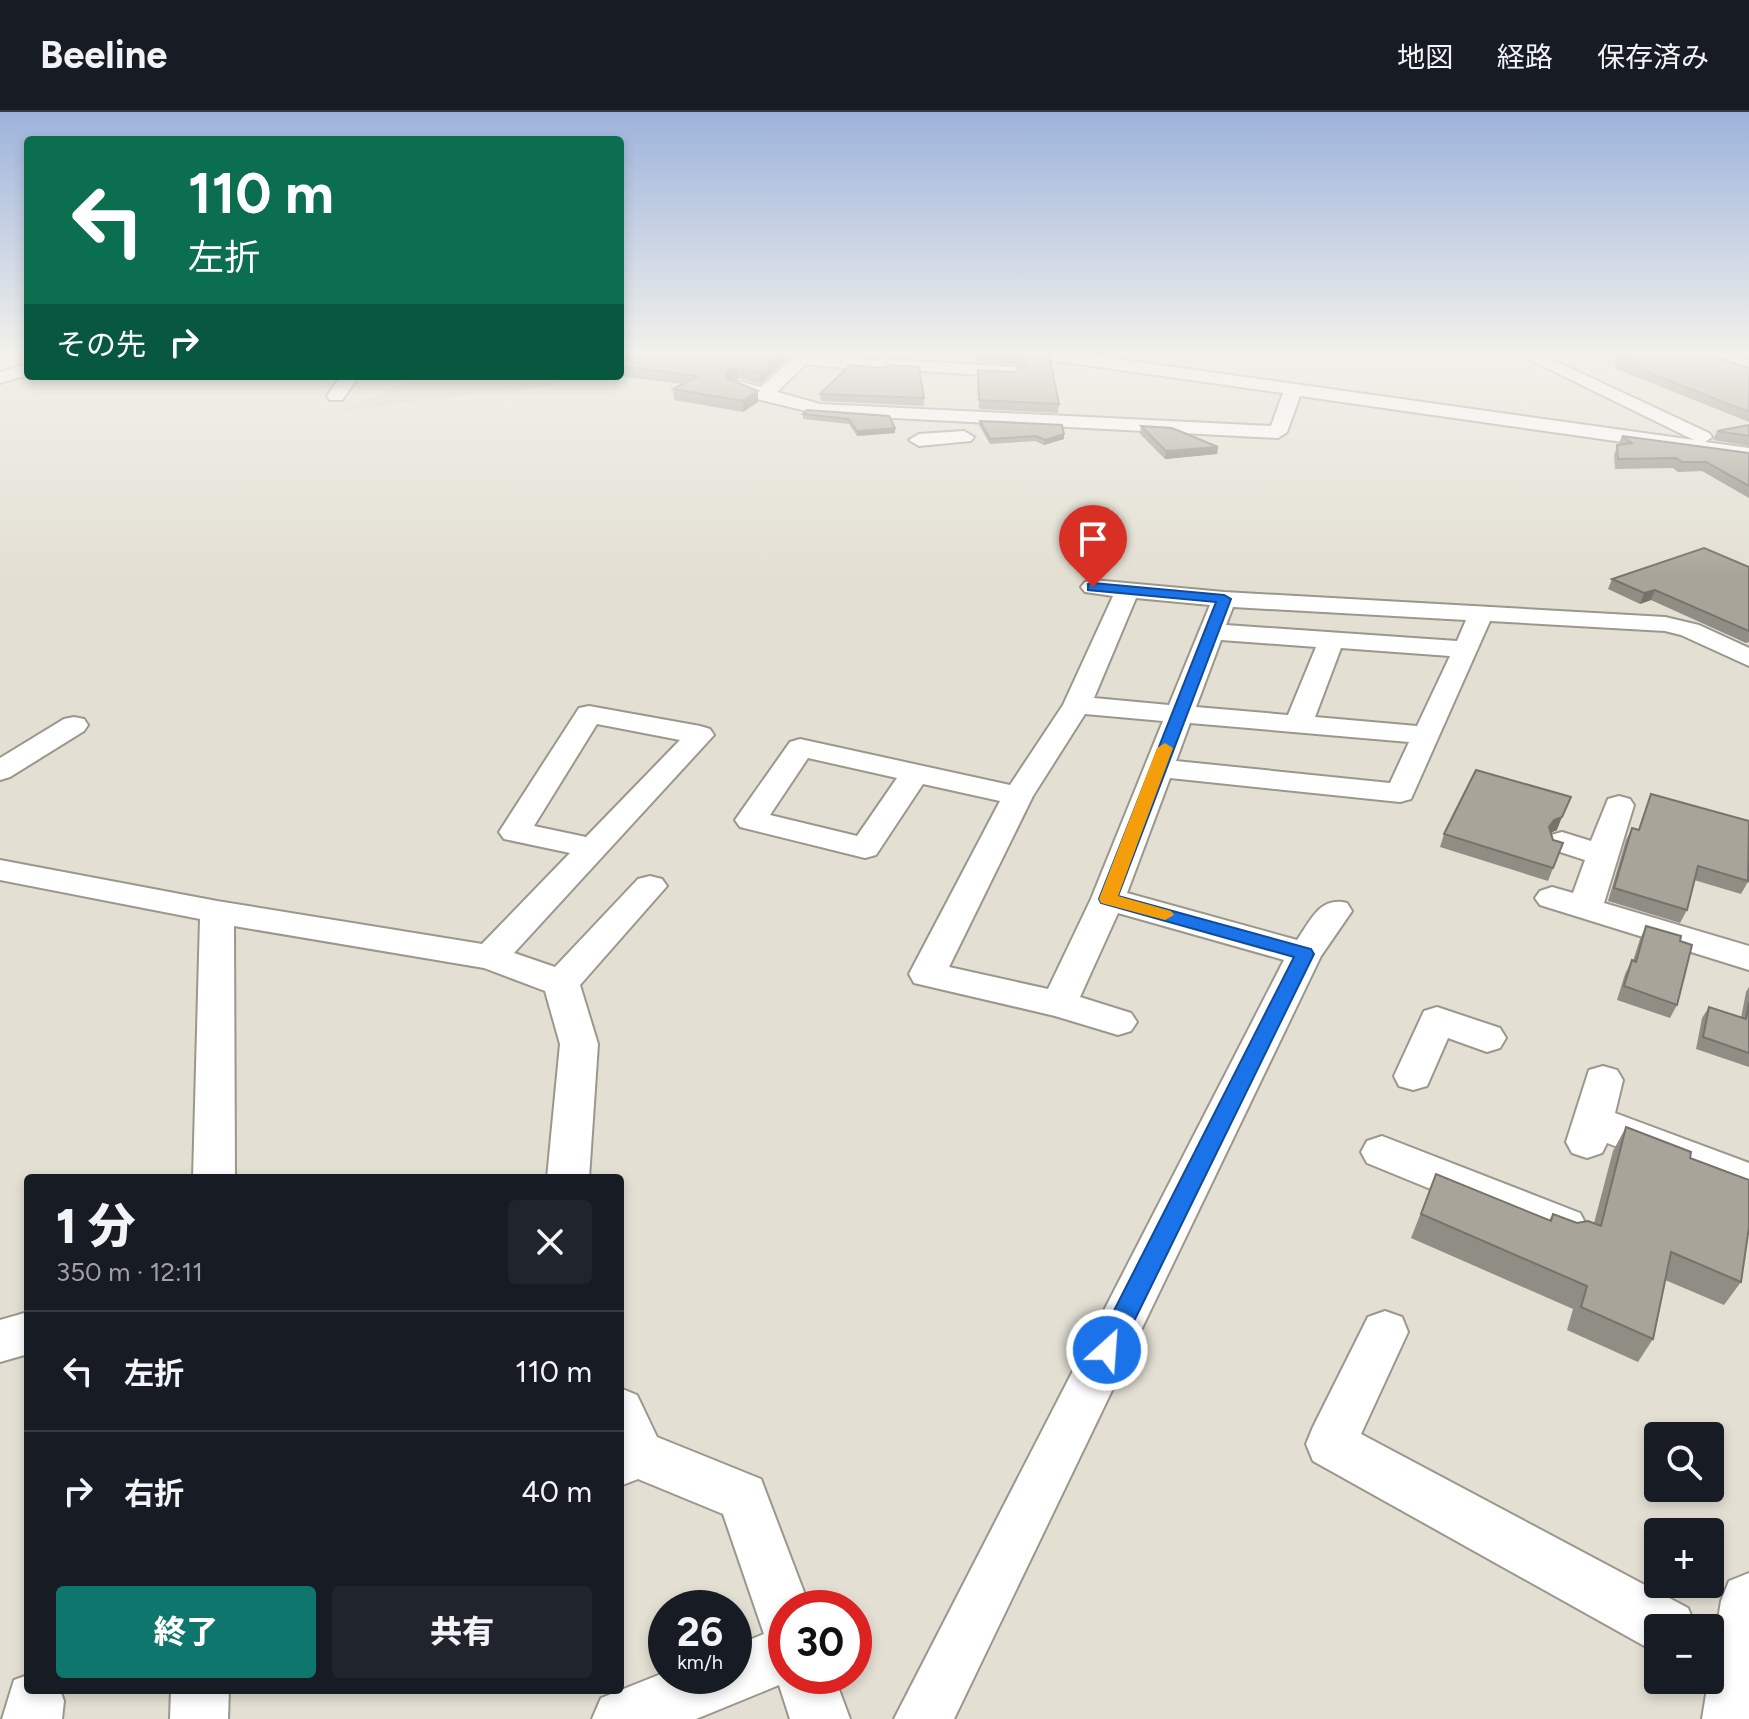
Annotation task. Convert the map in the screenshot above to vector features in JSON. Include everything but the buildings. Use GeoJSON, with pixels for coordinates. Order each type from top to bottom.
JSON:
{"type":"FeatureCollection","features":[{"type":"Feature","properties":{"kind":"street"},"geometry":{"type":"LineString","coordinates":[[1236,426],[1278,432],[1280,426]]}},
{"type":"Feature","properties":{"kind":"street"},"geometry":{"type":"LineString","coordinates":[[1539,426],[1744,456]]}},
{"type":"Feature","properties":{"kind":"street"},"geometry":{"type":"LineString","coordinates":[[1680,426],[1744,456]]}},
{"type":"Feature","properties":{"kind":"street"},"geometry":{"type":"LineString","coordinates":[[919,440],[964,437]]}},
{"type":"Feature","properties":{"kind":"street"},"geometry":{"type":"LineString","coordinates":[[1093,587],[1224,599],[1665,624],[1690,630],[1749,658]]}},
{"type":"Feature","properties":{"kind":"street"},"geometry":{"type":"LineString","coordinates":[[1118,1022],[1059,1004],[927,974],[1018,796],[1077,705],[1127,591]]}},
{"type":"Feature","properties":{"kind":"street"},"geometry":{"type":"LineString","coordinates":[[1059,1004],[1108,899],[1224,599]]}},
{"type":"Feature","properties":{"kind":"street"},"geometry":{"type":"LineString","coordinates":[[1157,768],[1400,793],[1481,615]]}},
{"type":"Feature","properties":{"kind":"street"},"geometry":{"type":"LineString","coordinates":[[1211,632],[1466,649]]}},
{"type":"Feature","properties":{"kind":"street"},"geometry":{"type":"LineString","coordinates":[[1298,724],[1332,640]]}},
{"type":"Feature","properties":{"kind":"street"},"geometry":{"type":"LineString","coordinates":[[1077,705],[1427,735]]}},
{"type":"Feature","properties":{"kind":"street"},"geometry":{"type":"LineString","coordinates":[[490,957],[700,735],[589,714],[515,832],[593,848]]}},
{"type":"Feature","properties":{"kind":"street"},"geometry":{"type":"LineString","coordinates":[[0,771],[74,725]]}},
{"type":"Feature","properties":{"kind":"street"},"geometry":{"type":"LineString","coordinates":[[915,774],[865,848],[751,820],[800,748],[1018,796]]}},
{"type":"Feature","properties":{"kind":"street"},"geometry":{"type":"LineString","coordinates":[[1585,909],[1619,805]]}},
{"type":"Feature","properties":{"kind":"street"},"geometry":{"type":"LineString","coordinates":[[1562,842],[1603,855]]}},
{"type":"Feature","properties":{"kind":"street"},"geometry":{"type":"LineString","coordinates":[[0,870],[217,912],[490,957],[561,983]]}},
{"type":"Feature","properties":{"kind":"street"},"geometry":{"type":"LineString","coordinates":[[561,983],[650,886]]}},
{"type":"Feature","properties":{"kind":"street"},"geometry":{"type":"LineString","coordinates":[[1552,898],[1749,958]]}},
{"type":"Feature","properties":{"kind":"street"},"geometry":{"type":"LineString","coordinates":[[1108,899],[1305,954]]}},
{"type":"Feature","properties":{"kind":"street"},"geometry":{"type":"LineString","coordinates":[[923,1719],[1305,954],[1335,911]]}},
{"type":"Feature","properties":{"kind":"street"},"geometry":{"type":"LineString","coordinates":[[214,1174],[217,912]]}},
{"type":"Feature","properties":{"kind":"street"},"geometry":{"type":"LineString","coordinates":[[561,983],[579,1044],[568,1174]]}},
{"type":"Feature","properties":{"kind":"street"},"geometry":{"type":"LineString","coordinates":[[1413,1076],[1437,1020],[1487,1038]]}},
{"type":"Feature","properties":{"kind":"street"},"geometry":{"type":"LineString","coordinates":[[1603,1080],[1590,1132],[1749,1180]]}},
{"type":"Feature","properties":{"kind":"street"},"geometry":{"type":"LineString","coordinates":[[1382,1152],[1565,1226]]}},
{"type":"Feature","properties":{"kind":"street"},"geometry":{"type":"LineString","coordinates":[[1385,1332],[1331,1444],[1644,1615]]}},
{"type":"Feature","properties":{"kind":"street"},"geometry":{"type":"LineString","coordinates":[[0,1341],[24,1334]]}},
{"type":"Feature","properties":{"kind":"street"},"geometry":{"type":"LineString","coordinates":[[626,1442],[743,1497],[776,1590]]}},
{"type":"Feature","properties":{"kind":"street"},"geometry":{"type":"LineString","coordinates":[[1727,1679],[1749,1601]]}},
{"type":"Feature","properties":{"kind":"street"},"geometry":{"type":"LineString","coordinates":[[199,1719],[200,1694]]}},
{"type":"Feature","properties":{"kind":"street"},"geometry":{"type":"LineString","coordinates":[[622,1719],[687,1694]]}},
{"type":"Feature","properties":{"kind":"street"},"geometry":{"type":"LineString","coordinates":[[811,1694],[820,1719]]}},
{"type":"Feature","properties":{"kind":"slow traffic"},"geometry":{"type":"LineString","coordinates":[[1165,748],[1108,899],[1165,915]]}},
{"type":"Feature","properties":{"kind":"route"},"geometry":{"type":"LineString","coordinates":[[1093,587],[1224,599],[1108,899],[1305,954],[1107,1350]]}}]}
